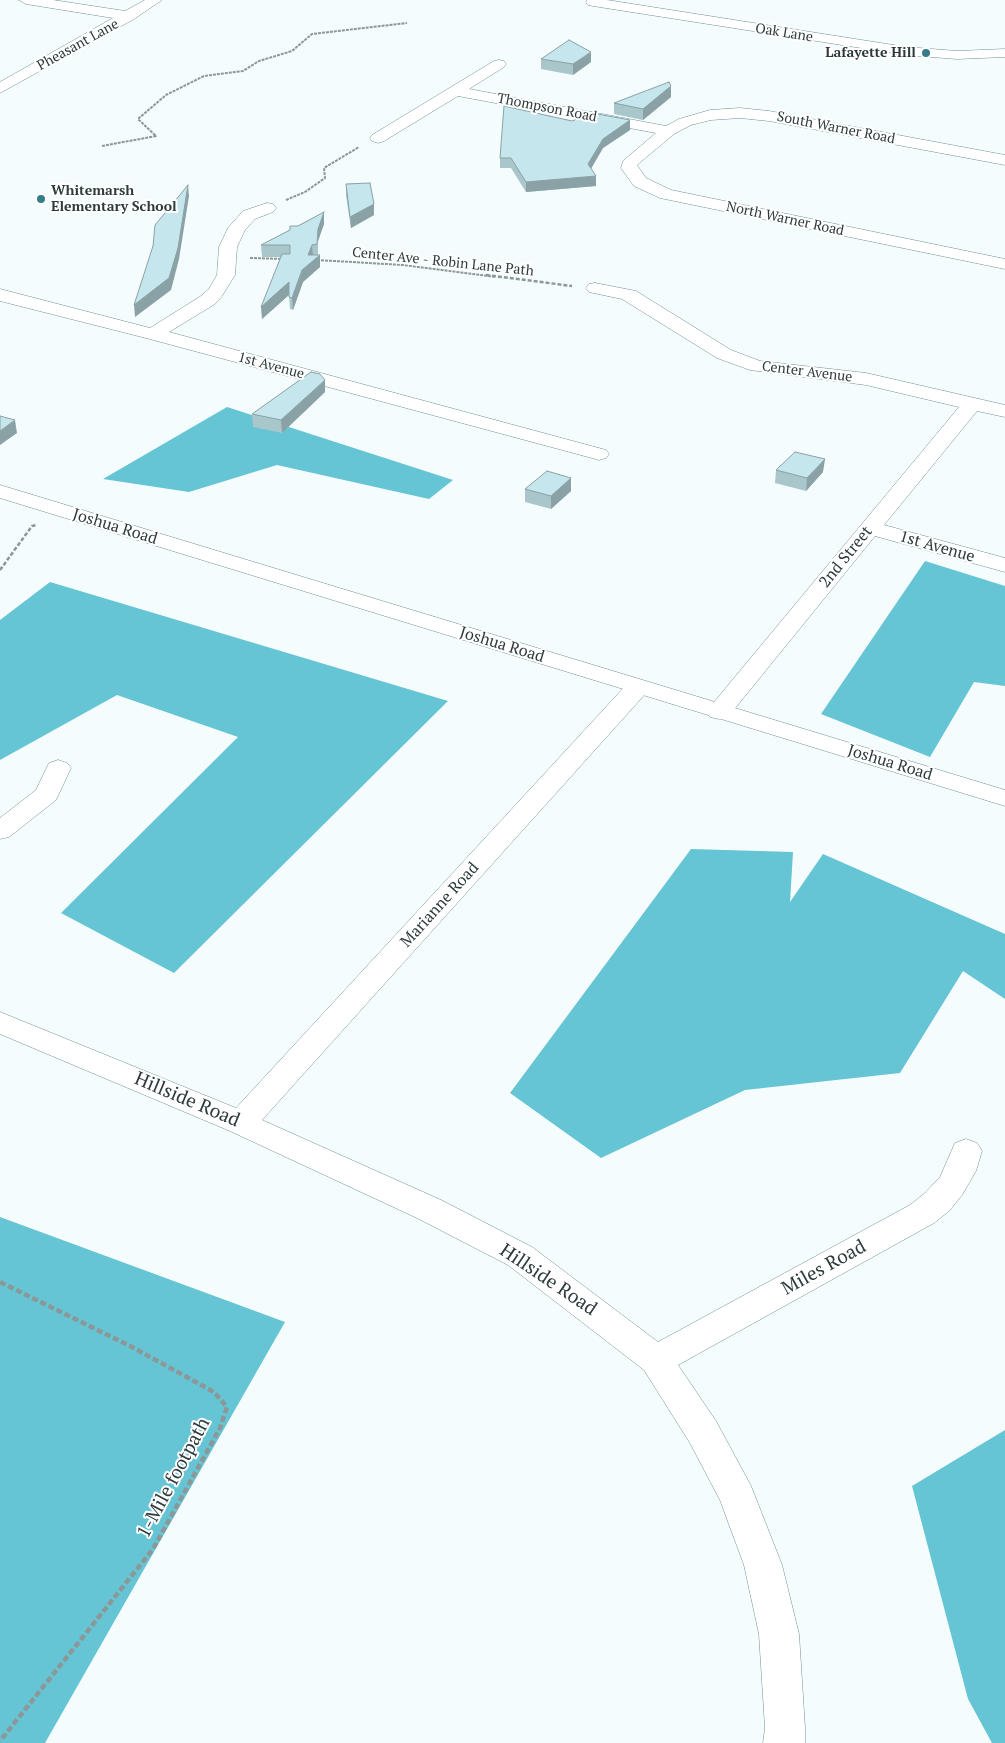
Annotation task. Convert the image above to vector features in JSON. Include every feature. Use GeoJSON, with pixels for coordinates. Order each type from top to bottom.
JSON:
{"type":"FeatureCollection","features":[{"type":"Feature","properties":{"kind":"street"},"geometry":{"type":"LineString","coordinates":[[26,0],[129,16]]}},
{"type":"Feature","properties":{"kind":"street","name":"Pheasant Lane"},"geometry":{"type":"LineString","coordinates":[[0,88],[154,0]]}},
{"type":"Feature","properties":{"kind":"street","name":"Oak Lane"},"geometry":{"type":"LineString","coordinates":[[593,2],[906,52],[949,54],[1005,53]]}},
{"type":"Feature","properties":{"kind":"street","name":"Thompson Road"},"geometry":{"type":"LineString","coordinates":[[378,138],[499,64]]}},
{"type":"Feature","properties":{"kind":"street"},"geometry":{"type":"LineString","coordinates":[[0,69],[26,73]]}},
{"type":"Feature","properties":{"kind":"street","name":"Thompson Road"},"geometry":{"type":"LineString","coordinates":[[456,91],[668,131]]}},
{"type":"Feature","properties":{"kind":"street","name":"South Warner Road"},"geometry":{"type":"LineString","coordinates":[[668,131],[695,119],[710,115],[755,114],[1005,160]]}},
{"type":"Feature","properties":{"kind":"street","name":"North Warner Road"},"geometry":{"type":"LineString","coordinates":[[668,131],[629,164],[628,168],[635,177],[657,192],[1005,264]]}},
{"type":"Feature","properties":{"kind":"street"},"geometry":{"type":"LineString","coordinates":[[153,334],[208,300],[216,292],[226,275],[228,247],[243,221],[256,211],[267,208]]}},
{"type":"Feature","properties":{"kind":"street","name":"Center Avenue"},"geometry":{"type":"LineString","coordinates":[[595,288],[616,291],[629,296],[724,354],[757,366],[866,379],[1005,411]]}},
{"type":"Feature","properties":{"kind":"street","name":"1st Avenue"},"geometry":{"type":"LineString","coordinates":[[0,295],[153,334],[599,454]]}},
{"type":"Feature","properties":{"kind":"street","name":"2nd Street"},"geometry":{"type":"LineString","coordinates":[[719,712],[974,403]]}},
{"type":"Feature","properties":{"kind":"street","name":"Joshua Road"},"geometry":{"type":"LineString","coordinates":[[0,491],[1005,798]]}},
{"type":"Feature","properties":{"kind":"street","name":"1st Avenue"},"geometry":{"type":"LineString","coordinates":[[870,528],[1005,565]]}},
{"type":"Feature","properties":{"kind":"street","name":"Marianne Road"},"geometry":{"type":"LineString","coordinates":[[241,1123],[638,687]]}},
{"type":"Feature","properties":{"kind":"street"},"geometry":{"type":"LineString","coordinates":[[0,831],[47,794],[58,768]]}},
{"type":"Feature","properties":{"kind":"street","name":"Hillside Road"},"geometry":{"type":"LineString","coordinates":[[0,1022],[241,1123],[429,1209],[520,1256],[656,1360],[703,1432],[738,1497],[763,1564],[779,1634],[785,1728],[784,1743]]}},
{"type":"Feature","properties":{"kind":"street","name":"Miles Road"},"geometry":{"type":"LineString","coordinates":[[656,1360],[922,1214],[937,1202],[951,1186],[960,1171],[966,1152]]}},
{"type":"Feature","properties":{"kind":"path"},"geometry":{"type":"LineString","coordinates":[[102,146],[156,136],[138,119],[166,94],[204,76],[243,71],[259,61],[292,51],[312,34],[407,23]]}},
{"type":"Feature","properties":{"kind":"path"},"geometry":{"type":"LineString","coordinates":[[267,208],[305,192],[325,178],[324,168],[367,142],[378,138]]}},
{"type":"Feature","properties":{"kind":"path"},"geometry":{"type":"LineString","coordinates":[[228,258],[290,259]]}},
{"type":"Feature","properties":{"kind":"path","name":"Center Ave - Robin Lane Path"},"geometry":{"type":"LineString","coordinates":[[310,260],[402,265],[595,288]]}},
{"type":"Feature","properties":{"kind":"path"},"geometry":{"type":"LineString","coordinates":[[0,570],[32,526],[40,525]]}},
{"type":"Feature","properties":{"kind":"path","name":"1-Mile footpath"},"geometry":{"type":"LineString","coordinates":[[0,1282],[132,1347],[214,1392],[227,1407],[220,1428],[153,1549],[0,1741]]}},
{"type":"Feature","properties":{"kind":"shaded area"},"geometry":{"type":"Polygon","coordinates":[[[227,407],[453,480],[429,499],[277,465],[189,492],[103,479],[227,407]]]}},
{"type":"Feature","properties":{"kind":"shaded area"},"geometry":{"type":"Polygon","coordinates":[[[925,561],[1005,586],[1005,686],[974,682],[930,757],[821,714],[925,561]]]}},
{"type":"Feature","properties":{"kind":"shaded area"},"geometry":{"type":"Polygon","coordinates":[[[50,582],[448,701],[174,973],[61,913],[238,737],[117,695],[0,760],[0,620],[50,582]]]}},
{"type":"Feature","properties":{"kind":"shaded area"},"geometry":{"type":"Polygon","coordinates":[[[691,849],[793,852],[790,902],[823,854],[1005,934],[1005,999],[963,971],[900,1073],[745,1090],[601,1158],[510,1093],[691,849]]]}},
{"type":"Feature","properties":{"kind":"shaded area"},"geometry":{"type":"Polygon","coordinates":[[[0,1217],[285,1322],[45,1743],[0,1743],[0,1217]]]}},
{"type":"Feature","properties":{"kind":"shaded area"},"geometry":{"type":"Polygon","coordinates":[[[1005,1430],[1005,1743],[992,1743],[968,1699],[912,1486],[1005,1430]]]}},
{"type":"Feature","properties":{"kind":"building"},"geometry":{"type":"Polygon","coordinates":[[[569,40],[591,52],[573,64],[541,59],[569,40]]]}},
{"type":"Feature","properties":{"kind":"building"},"geometry":{"type":"Polygon","coordinates":[[[669,82],[671,86],[643,109],[614,103],[669,82]]]}},
{"type":"Feature","properties":{"kind":"building"},"geometry":{"type":"Polygon","coordinates":[[[504,106],[572,121],[592,113],[630,120],[603,139],[588,164],[596,176],[526,182],[511,158],[500,158],[504,106]]]}},
{"type":"Feature","properties":{"kind":"building"},"geometry":{"type":"Polygon","coordinates":[[[370,183],[374,204],[350,217],[346,184],[370,183]]]}},
{"type":"Feature","properties":{"kind":"building"},"geometry":{"type":"Polygon","coordinates":[[[188,185],[178,248],[169,278],[134,305],[153,246],[155,225],[188,185]]]}},
{"type":"Feature","properties":{"kind":"building"},"geometry":{"type":"Polygon","coordinates":[[[324,212],[318,229],[317,244],[312,245],[308,255],[320,255],[302,270],[292,298],[289,297],[289,282],[261,307],[282,254],[290,254],[290,245],[261,245],[290,230],[290,226],[298,226],[324,212]]]}},
{"type":"Feature","properties":{"kind":"building"},"geometry":{"type":"Polygon","coordinates":[[[311,372],[320,374],[325,380],[281,420],[252,414],[311,372]]]}},
{"type":"Feature","properties":{"kind":"building"},"geometry":{"type":"Polygon","coordinates":[[[0,416],[15,420],[0,431],[0,416]]]}},
{"type":"Feature","properties":{"kind":"building"},"geometry":{"type":"Polygon","coordinates":[[[795,452],[825,459],[807,478],[776,470],[795,452]]]}},
{"type":"Feature","properties":{"kind":"building"},"geometry":{"type":"Polygon","coordinates":[[[547,471],[571,478],[551,496],[525,489],[547,471]]]}},
{"type":"Feature","properties":{"kind":"place","name":"Lafayette Hill"},"geometry":{"type":"Point","coordinates":[926,53]}},
{"type":"Feature","properties":{"kind":"place","name":"Whitemarsh Elementary School"},"geometry":{"type":"Point","coordinates":[41,199]}}]}
